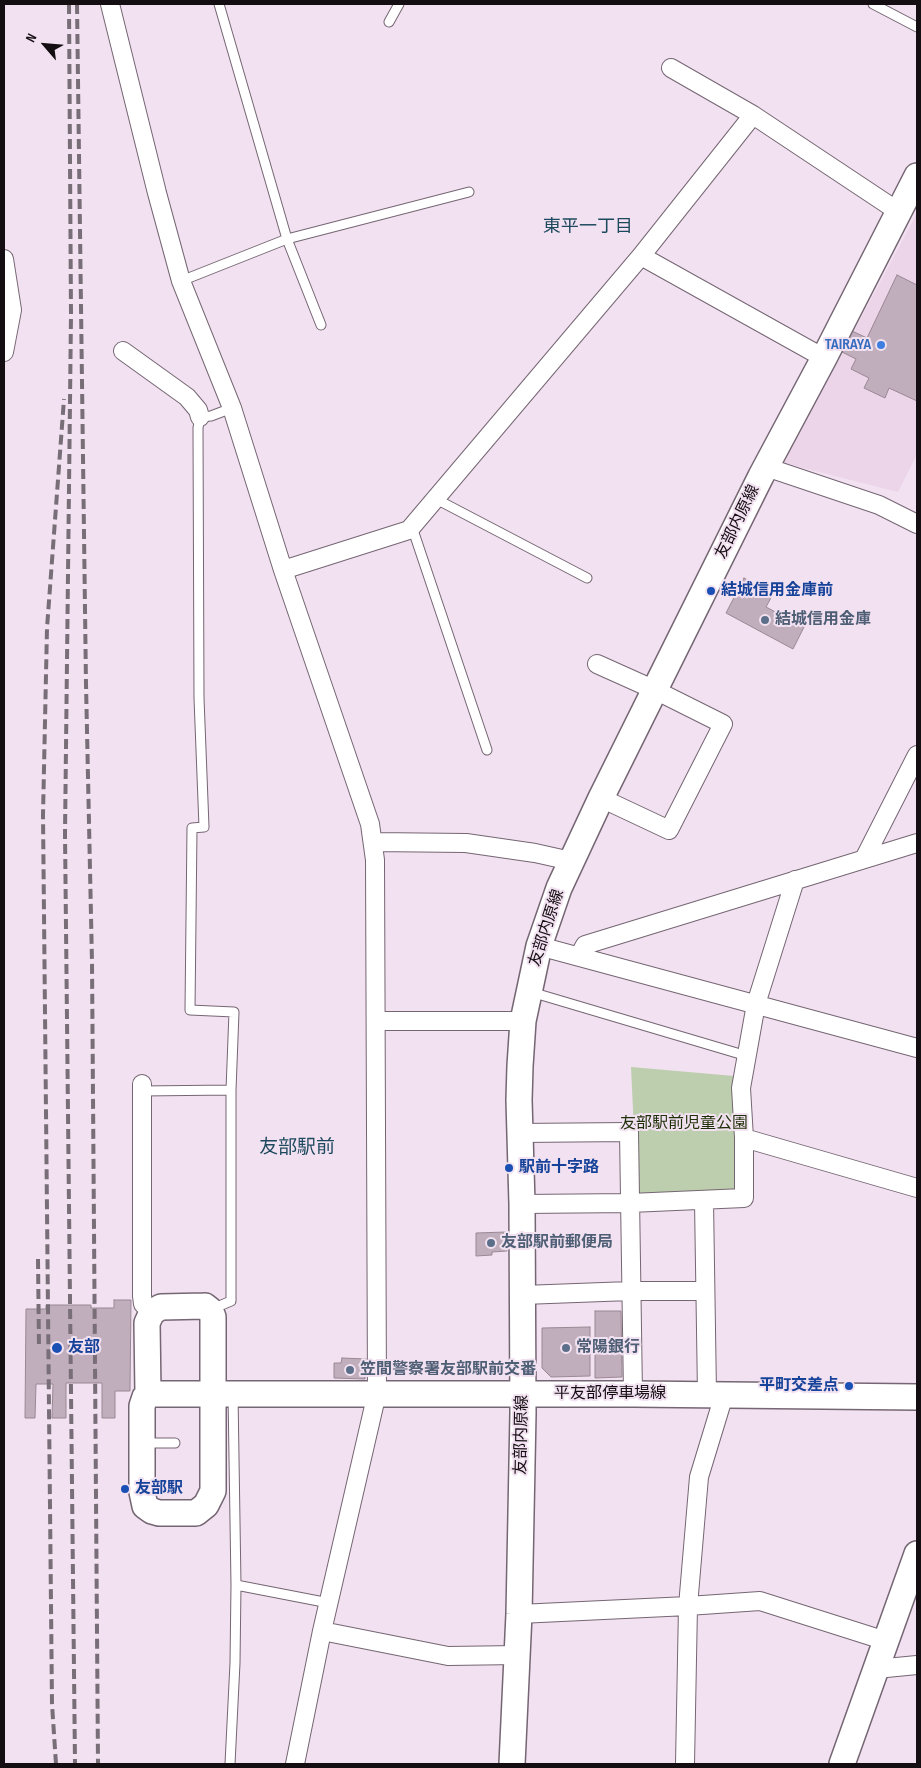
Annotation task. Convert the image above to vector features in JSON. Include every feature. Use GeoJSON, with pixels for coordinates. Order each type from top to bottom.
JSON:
{"type":"FeatureCollection","features":[{"type":"Feature","properties":{"kind":"main road","name":"友部内原線"},"geometry":{"type":"LineString","coordinates":[[512,1764],[518,1655],[523,1394],[522,1204],[519,1133],[520,1066],[523,1021],[539,946],[571,861],[766,467],[917,176]]}},
{"type":"Feature","properties":{"kind":"main road"},"geometry":{"type":"LineString","coordinates":[[205,1306],[210,1310],[213,1317],[223,1394],[213,1491],[202,1510],[196,1513],[159,1513],[145,1506],[142,1492],[142,1406],[144,1397],[148,1394],[147,1323],[152,1312],[161,1307],[205,1306]]}},
{"type":"Feature","properties":{"kind":"main road","name":"平友部停車場線"},"geometry":{"type":"LineString","coordinates":[[148,1394],[716,1394],[917,1397]]}},
{"type":"Feature","properties":{"kind":"main road"},"geometry":{"type":"LineString","coordinates":[[842,1764],[917,1554]]}},
{"type":"Feature","properties":{"kind":"street"},"geometry":{"type":"LineString","coordinates":[[110,4],[181,281],[232,408],[284,570],[370,824],[375,860],[376,1393],[322,1631],[295,1764]]}},
{"type":"Feature","properties":{"kind":"street"},"geometry":{"type":"LineString","coordinates":[[671,68],[753,115],[899,212]]}},
{"type":"Feature","properties":{"kind":"street"},"geometry":{"type":"LineString","coordinates":[[284,570],[409,530],[642,256],[753,115]]}},
{"type":"Feature","properties":{"kind":"street"},"geometry":{"type":"LineString","coordinates":[[642,256],[824,358]]}},
{"type":"Feature","properties":{"kind":"street"},"geometry":{"type":"LineString","coordinates":[[4,259],[12,310],[4,352]]}},
{"type":"Feature","properties":{"kind":"street"},"geometry":{"type":"LineString","coordinates":[[123,351],[187,397],[198,410],[200,417]]}},
{"type":"Feature","properties":{"kind":"street"},"geometry":{"type":"LineString","coordinates":[[766,467],[879,505],[917,524]]}},
{"type":"Feature","properties":{"kind":"street"},"geometry":{"type":"LineString","coordinates":[[598,664],[723,724],[669,830],[602,798]]}},
{"type":"Feature","properties":{"kind":"street"},"geometry":{"type":"LineString","coordinates":[[864,859],[917,755]]}},
{"type":"Feature","properties":{"kind":"street"},"geometry":{"type":"LineString","coordinates":[[373,842],[466,843],[535,853],[571,861]]}},
{"type":"Feature","properties":{"kind":"street"},"geometry":{"type":"LineString","coordinates":[[579,956],[585,945],[917,843]]}},
{"type":"Feature","properties":{"kind":"street"},"geometry":{"type":"LineString","coordinates":[[522,1204],[704,1201],[744,1198],[744,1138],[740,1088],[756,1004],[795,880]]}},
{"type":"Feature","properties":{"kind":"street"},"geometry":{"type":"LineString","coordinates":[[539,946],[917,1048]]}},
{"type":"Feature","properties":{"kind":"street"},"geometry":{"type":"LineString","coordinates":[[376,1021],[523,1021]]}},
{"type":"Feature","properties":{"kind":"street"},"geometry":{"type":"LineString","coordinates":[[142,1088],[142,1296],[143,1304],[152,1312]]}},
{"type":"Feature","properties":{"kind":"street"},"geometry":{"type":"LineString","coordinates":[[519,1133],[630,1132],[630,1290],[633,1394]]}},
{"type":"Feature","properties":{"kind":"street"},"geometry":{"type":"LineString","coordinates":[[744,1138],[917,1188]]}},
{"type":"Feature","properties":{"kind":"street"},"geometry":{"type":"LineString","coordinates":[[685,1764],[688,1606],[699,1477],[716,1394],[705,1291],[704,1201]]}},
{"type":"Feature","properties":{"kind":"street"},"geometry":{"type":"LineString","coordinates":[[523,1295],[630,1290],[705,1291]]}},
{"type":"Feature","properties":{"kind":"street"},"geometry":{"type":"LineString","coordinates":[[519,1614],[760,1601],[886,1641]]}},
{"type":"Feature","properties":{"kind":"street"},"geometry":{"type":"LineString","coordinates":[[322,1631],[448,1656],[518,1655]]}},
{"type":"Feature","properties":{"kind":"street"},"geometry":{"type":"LineString","coordinates":[[876,1669],[917,1665]]}},
{"type":"Feature","properties":{"kind":"lane"},"geometry":{"type":"LineString","coordinates":[[219,4],[287,239],[321,325]]}},
{"type":"Feature","properties":{"kind":"lane"},"geometry":{"type":"LineString","coordinates":[[389,22],[398,4]]}},
{"type":"Feature","properties":{"kind":"lane"},"geometry":{"type":"LineString","coordinates":[[873,4],[917,27]]}},
{"type":"Feature","properties":{"kind":"lane"},"geometry":{"type":"LineString","coordinates":[[181,281],[287,239],[469,192]]}},
{"type":"Feature","properties":{"kind":"lane"},"geometry":{"type":"LineString","coordinates":[[210,1310],[231,1301],[231,1090],[234,1012],[190,1010],[192,828],[204,827],[199,698],[198,428],[200,417],[211,416],[232,408]]}},
{"type":"Feature","properties":{"kind":"lane"},"geometry":{"type":"LineString","coordinates":[[436,499],[587,578]]}},
{"type":"Feature","properties":{"kind":"lane"},"geometry":{"type":"LineString","coordinates":[[412,526],[487,750]]}},
{"type":"Feature","properties":{"kind":"lane"},"geometry":{"type":"LineString","coordinates":[[528,991],[747,1056]]}},
{"type":"Feature","properties":{"kind":"lane"},"geometry":{"type":"LineString","coordinates":[[142,1088],[231,1090]]}},
{"type":"Feature","properties":{"kind":"lane"},"geometry":{"type":"LineString","coordinates":[[223,1394],[236,1584],[235,1663],[230,1764]]}},
{"type":"Feature","properties":{"kind":"lane"},"geometry":{"type":"LineString","coordinates":[[142,1443],[175,1443]]}},
{"type":"Feature","properties":{"kind":"lane"},"geometry":{"type":"LineString","coordinates":[[236,1584],[329,1603]]}},
{"type":"Feature","properties":{"kind":"shaded area"},"geometry":{"type":"Polygon","coordinates":[[[917,213],[917,454],[898,492],[784,463],[917,213]]]}},
{"type":"Feature","properties":{"kind":"green space","name":"友部駅前児童公園"},"geometry":{"type":"Polygon","coordinates":[[[631,1067],[734,1076],[735,1191],[637,1195],[631,1067]]]}},
{"type":"Feature","properties":{"kind":"building","name":"TAIRAYA"},"geometry":{"type":"Polygon","coordinates":[[[897,275],[917,285],[917,401],[889,388],[885,398],[864,388],[869,378],[851,369],[856,359],[842,352],[852,331],[867,338],[897,275]]]}},
{"type":"Feature","properties":{"kind":"building","name":"結城信用金庫"},"geometry":{"type":"Polygon","coordinates":[[[744,578],[773,594],[766,607],[804,627],[793,649],[726,613],[744,578]]]}},
{"type":"Feature","properties":{"kind":"building"},"geometry":{"type":"Polygon","coordinates":[[[506,1232],[507,1251],[492,1252],[492,1255],[476,1256],[476,1233],[506,1232]]]}},
{"type":"Feature","properties":{"kind":"building"},"geometry":{"type":"Polygon","coordinates":[[[114,1300],[131,1300],[130,1391],[115,1391],[115,1418],[102,1418],[102,1383],[66,1383],[66,1418],[52,1418],[53,1384],[36,1384],[35,1418],[25,1418],[26,1309],[46,1309],[46,1305],[91,1305],[91,1308],[114,1308],[114,1300]]]}},
{"type":"Feature","properties":{"kind":"building"},"geometry":{"type":"Polygon","coordinates":[[[595,1311],[621,1311],[622,1377],[595,1378],[595,1311]]]}},
{"type":"Feature","properties":{"kind":"building","name":"常陽銀行"},"geometry":{"type":"Polygon","coordinates":[[[590,1327],[590,1376],[551,1377],[542,1368],[542,1328],[590,1327]]]}},
{"type":"Feature","properties":{"kind":"building","name":"笠間警察署友部駅前交番"},"geometry":{"type":"Polygon","coordinates":[[[342,1358],[366,1359],[365,1379],[334,1378],[334,1363],[341,1363],[342,1358]]]}},
{"type":"Feature","properties":{"kind":"railway"},"geometry":{"type":"LineString","coordinates":[[69,4],[71,315],[65,834],[75,1764]]}},
{"type":"Feature","properties":{"kind":"railway"},"geometry":{"type":"LineString","coordinates":[[77,4],[86,684],[92,962],[98,1764]]}},
{"type":"Feature","properties":{"kind":"railway"},"geometry":{"type":"LineString","coordinates":[[56,1764],[52,1704],[43,815],[47,628],[64,399]]}},
{"type":"Feature","properties":{"kind":"railway"},"geometry":{"type":"LineString","coordinates":[[38,1259],[39,1348]]}},
{"type":"Feature","properties":{"kind":"place","name":"TAIRAYA"},"geometry":{"type":"Point","coordinates":[881,345]}},
{"type":"Feature","properties":{"kind":"place","name":"結城信用金庫前"},"geometry":{"type":"Point","coordinates":[711,591]}},
{"type":"Feature","properties":{"kind":"place","name":"結城信用金庫"},"geometry":{"type":"Point","coordinates":[765,620]}},
{"type":"Feature","properties":{"kind":"place","name":"駅前十字路"},"geometry":{"type":"Point","coordinates":[509,1168]}},
{"type":"Feature","properties":{"kind":"place","name":"友部駅前郵便局"},"geometry":{"type":"Point","coordinates":[491,1243]}},
{"type":"Feature","properties":{"kind":"place","name":"友部"},"geometry":{"type":"Point","coordinates":[57,1348]}},
{"type":"Feature","properties":{"kind":"place","name":"常陽銀行"},"geometry":{"type":"Point","coordinates":[566,1348]}},
{"type":"Feature","properties":{"kind":"place","name":"笠間警察署友部駅前交番"},"geometry":{"type":"Point","coordinates":[350,1370]}},
{"type":"Feature","properties":{"kind":"place","name":"平町交差点"},"geometry":{"type":"Point","coordinates":[849,1386]}},
{"type":"Feature","properties":{"kind":"place","name":"友部駅"},"geometry":{"type":"Point","coordinates":[125,1489]}},
{"type":"Feature","properties":{"kind":"district","name":"東平一丁目"},"geometry":{"type":"Point","coordinates":[588,227]}},
{"type":"Feature","properties":{"kind":"district","name":"友部駅前"},"geometry":{"type":"Point","coordinates":[297,1148]}}]}
